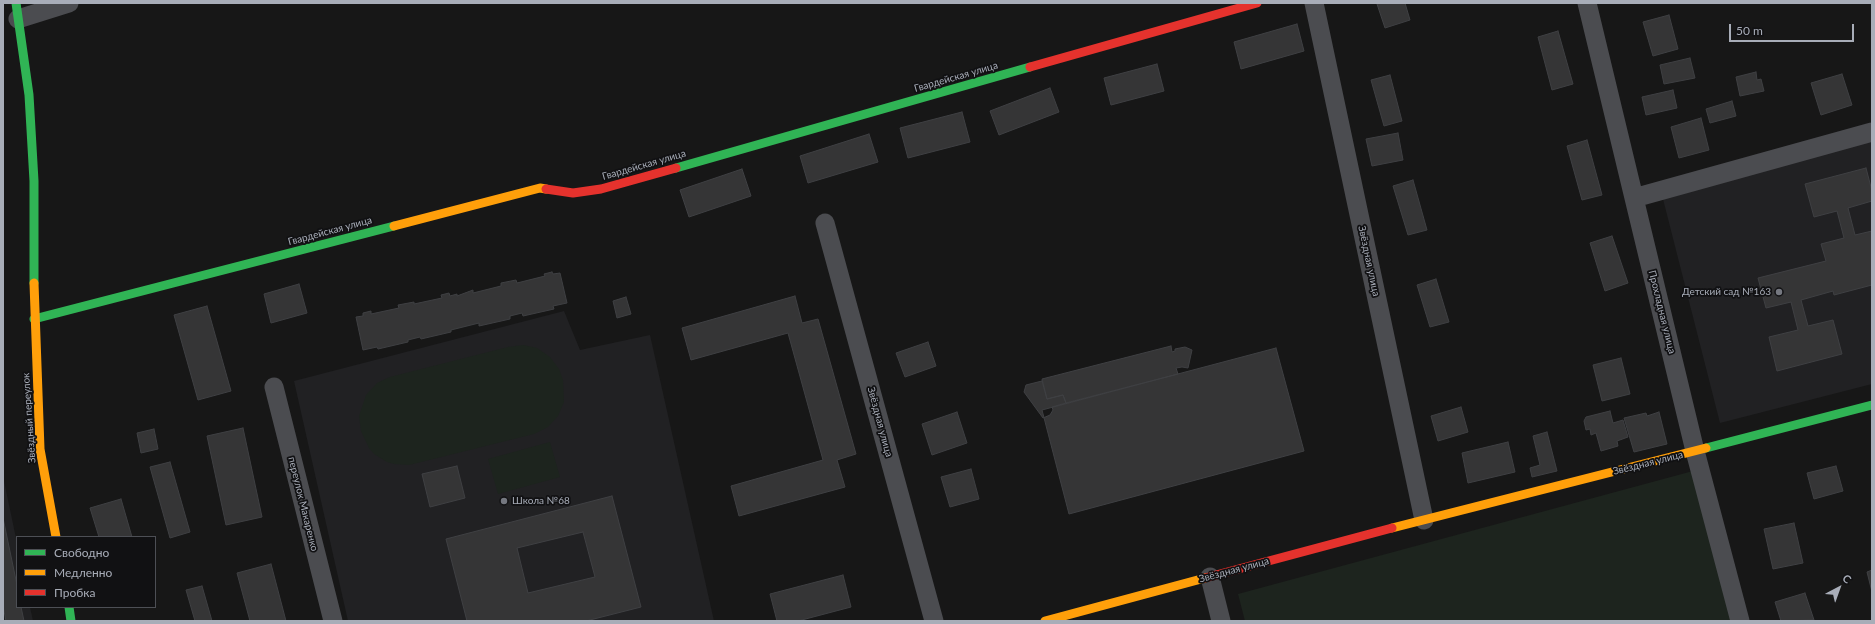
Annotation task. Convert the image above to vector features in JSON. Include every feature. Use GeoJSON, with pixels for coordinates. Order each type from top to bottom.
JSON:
{"type":"FeatureCollection","features":[{"type":"Feature","properties":{"kind":"street"},"geometry":{"type":"LineString","coordinates":[[17,11],[69,3]]}},
{"type":"Feature","properties":{"kind":"street","name":"Гвардейская улица"},"geometry":{"type":"LineString","coordinates":[[34,319],[540,188],[573,193],[601,189],[1257,3]]}},
{"type":"Feature","properties":{"kind":"street","name":"Звёздная улица"},"geometry":{"type":"LineString","coordinates":[[1314,3],[1424,520]]}},
{"type":"Feature","properties":{"kind":"street","name":"Прохладная улица"},"geometry":{"type":"LineString","coordinates":[[1587,3],[1695,451],[1740,621]]}},
{"type":"Feature","properties":{"kind":"street","name":"Звёздный переулок"},"geometry":{"type":"LineString","coordinates":[[17,11],[29,95],[34,181],[34,319],[40,450],[56,536]]}},
{"type":"Feature","properties":{"kind":"street"},"geometry":{"type":"LineString","coordinates":[[1634,198],[1872,132]]}},
{"type":"Feature","properties":{"kind":"street","name":"Звёздная улица"},"geometry":{"type":"LineString","coordinates":[[825,223],[934,621]]}},
{"type":"Feature","properties":{"kind":"street","name":"переулок Макаренко"},"geometry":{"type":"LineString","coordinates":[[274,387],[333,621]]}},
{"type":"Feature","properties":{"kind":"street","name":"Звёздная улица"},"geometry":{"type":"LineString","coordinates":[[1045,621],[1424,520],[1872,405]]}},
{"type":"Feature","properties":{"kind":"street"},"geometry":{"type":"LineString","coordinates":[[1210,577],[1221,621]]}},
{"type":"Feature","properties":{"kind":"street"},"geometry":{"type":"LineString","coordinates":[[69,608],[72,621]]}},
{"type":"Feature","properties":{"kind":"shaded area","name":"Детский cад №163"},"geometry":{"type":"Polygon","coordinates":[[[1872,136],[1872,384],[1720,423],[1663,199],[1872,136]]]}},
{"type":"Feature","properties":{"kind":"shaded area","name":"Школа №68"},"geometry":{"type":"Polygon","coordinates":[[[564,311],[580,350],[650,335],[714,621],[348,621],[294,381],[564,311]]]}},
{"type":"Feature","properties":{"kind":"shaded area"},"geometry":{"type":"Polygon","coordinates":[[[523,345],[537,348],[550,357],[559,369],[563,380],[564,402],[558,416],[548,427],[534,434],[409,465],[387,462],[374,454],[369,448],[361,431],[359,416],[366,395],[377,383],[390,377],[508,347],[523,345]]]}},
{"type":"Feature","properties":{"kind":"shaded area"},"geometry":{"type":"Polygon","coordinates":[[[550,442],[560,477],[498,494],[488,459],[550,442]]]}},
{"type":"Feature","properties":{"kind":"shaded area"},"geometry":{"type":"Polygon","coordinates":[[[1693,471],[1732,621],[1245,621],[1238,594],[1693,471]]]}},
{"type":"Feature","properties":{"kind":"shaded area"},"geometry":{"type":"Polygon","coordinates":[[[3,476],[16,538],[16,608],[30,608],[33,621],[3,621],[3,476]]]}},
{"type":"Feature","properties":{"kind":"building"},"geometry":{"type":"Polygon","coordinates":[[[1405,3],[1410,20],[1385,28],[1377,4],[1405,3]]]}},
{"type":"Feature","properties":{"kind":"building"},"geometry":{"type":"Polygon","coordinates":[[[1669,15],[1678,49],[1653,56],[1643,22],[1669,15]]]}},
{"type":"Feature","properties":{"kind":"building"},"geometry":{"type":"Polygon","coordinates":[[[1297,24],[1304,51],[1241,69],[1234,42],[1297,24]]]}},
{"type":"Feature","properties":{"kind":"building"},"geometry":{"type":"Polygon","coordinates":[[[1558,31],[1573,84],[1552,90],[1538,37],[1558,31]]]}},
{"type":"Feature","properties":{"kind":"building"},"geometry":{"type":"Polygon","coordinates":[[[1690,58],[1695,78],[1664,84],[1660,65],[1690,58]]]}},
{"type":"Feature","properties":{"kind":"building"},"geometry":{"type":"Polygon","coordinates":[[[1157,64],[1164,91],[1111,105],[1104,78],[1157,64]]]}},
{"type":"Feature","properties":{"kind":"building"},"geometry":{"type":"Polygon","coordinates":[[[1756,72],[1757,80],[1761,79],[1764,91],[1740,96],[1736,77],[1756,72]]]}},
{"type":"Feature","properties":{"kind":"building"},"geometry":{"type":"Polygon","coordinates":[[[1842,74],[1852,105],[1821,115],[1811,83],[1842,74]]]}},
{"type":"Feature","properties":{"kind":"building"},"geometry":{"type":"Polygon","coordinates":[[[1390,75],[1402,121],[1384,126],[1371,80],[1390,75]]]}},
{"type":"Feature","properties":{"kind":"building"},"geometry":{"type":"Polygon","coordinates":[[[1050,88],[1059,112],[999,135],[990,111],[1050,88]]]}},
{"type":"Feature","properties":{"kind":"building"},"geometry":{"type":"Polygon","coordinates":[[[1673,90],[1677,108],[1646,115],[1642,97],[1673,90]]]}},
{"type":"Feature","properties":{"kind":"building"},"geometry":{"type":"Polygon","coordinates":[[[1732,101],[1736,116],[1710,123],[1706,109],[1732,101]]]}},
{"type":"Feature","properties":{"kind":"building"},"geometry":{"type":"Polygon","coordinates":[[[962,112],[970,142],[908,158],[900,128],[962,112]]]}},
{"type":"Feature","properties":{"kind":"building"},"geometry":{"type":"Polygon","coordinates":[[[1701,118],[1709,150],[1679,158],[1671,127],[1701,118]]]}},
{"type":"Feature","properties":{"kind":"building"},"geometry":{"type":"Polygon","coordinates":[[[1398,133],[1403,160],[1372,166],[1366,139],[1398,133]]]}},
{"type":"Feature","properties":{"kind":"building"},"geometry":{"type":"Polygon","coordinates":[[[869,134],[878,162],[808,183],[800,156],[869,134]]]}},
{"type":"Feature","properties":{"kind":"building"},"geometry":{"type":"Polygon","coordinates":[[[1587,140],[1602,195],[1582,200],[1567,146],[1587,140]]]}},
{"type":"Feature","properties":{"kind":"building"},"geometry":{"type":"Polygon","coordinates":[[[1866,168],[1872,191],[1872,201],[1848,208],[1855,235],[1872,231],[1872,285],[1834,295],[1833,291],[1801,300],[1808,326],[1833,320],[1842,354],[1777,371],[1769,337],[1798,330],[1791,302],[1766,308],[1758,278],[1826,261],[1821,244],[1844,238],[1837,211],[1814,217],[1805,184],[1866,168]]]}},
{"type":"Feature","properties":{"kind":"building"},"geometry":{"type":"Polygon","coordinates":[[[742,169],[751,196],[689,217],[680,190],[742,169]]]}},
{"type":"Feature","properties":{"kind":"building"},"geometry":{"type":"Polygon","coordinates":[[[1413,180],[1427,230],[1408,235],[1393,186],[1413,180]]]}},
{"type":"Feature","properties":{"kind":"building"},"geometry":{"type":"Polygon","coordinates":[[[1612,236],[1628,283],[1605,291],[1590,243],[1612,236]]]}},
{"type":"Feature","properties":{"kind":"building"},"geometry":{"type":"Polygon","coordinates":[[[552,272],[553,274],[560,273],[567,303],[553,306],[554,309],[523,316],[522,313],[510,316],[510,319],[479,326],[479,323],[451,330],[451,332],[421,339],[420,337],[408,340],[408,342],[378,349],[377,347],[363,350],[356,317],[363,316],[363,313],[371,311],[371,314],[399,308],[398,305],[414,302],[414,304],[442,298],[441,295],[449,293],[450,296],[457,294],[457,296],[473,290],[473,293],[501,286],[501,283],[516,280],[517,283],[545,276],[544,274],[552,272]]]}},
{"type":"Feature","properties":{"kind":"building"},"geometry":{"type":"Polygon","coordinates":[[[1436,279],[1449,322],[1430,327],[1417,285],[1436,279]]]}},
{"type":"Feature","properties":{"kind":"building"},"geometry":{"type":"Polygon","coordinates":[[[299,284],[307,313],[271,323],[264,294],[299,284]]]}},
{"type":"Feature","properties":{"kind":"building"},"geometry":{"type":"Polygon","coordinates":[[[795,296],[802,323],[818,319],[856,454],[837,460],[845,487],[739,516],[731,486],[823,460],[788,333],[691,360],[682,328],[795,296]]]}},
{"type":"Feature","properties":{"kind":"building"},"geometry":{"type":"Polygon","coordinates":[[[626,297],[631,314],[617,318],[613,301],[626,297]]]}},
{"type":"Feature","properties":{"kind":"building"},"geometry":{"type":"Polygon","coordinates":[[[207,306],[231,391],[198,400],[174,315],[207,306]]]}},
{"type":"Feature","properties":{"kind":"building"},"geometry":{"type":"Polygon","coordinates":[[[928,342],[936,366],[905,377],[896,353],[928,342]]]}},
{"type":"Feature","properties":{"kind":"building"},"geometry":{"type":"Polygon","coordinates":[[[1171,346],[1172,352],[1175,351],[1175,349],[1185,347],[1192,350],[1188,368],[1176,368],[1178,374],[1066,403],[1063,395],[1047,399],[1042,379],[1171,346]]]}},
{"type":"Feature","properties":{"kind":"building"},"geometry":{"type":"Polygon","coordinates":[[[1276,348],[1304,451],[1069,514],[1042,410],[1276,348]]]}},
{"type":"Feature","properties":{"kind":"building"},"geometry":{"type":"Polygon","coordinates":[[[1621,358],[1630,394],[1602,401],[1593,365],[1621,358]]]}},
{"type":"Feature","properties":{"kind":"building"},"geometry":{"type":"Polygon","coordinates":[[[1042,381],[1047,399],[1063,395],[1066,403],[1052,407],[1053,410],[1050,415],[1043,418],[1024,392],[1026,385],[1042,381]]]}},
{"type":"Feature","properties":{"kind":"building"},"geometry":{"type":"Polygon","coordinates":[[[1461,407],[1468,432],[1438,441],[1431,416],[1461,407]]]}},
{"type":"Feature","properties":{"kind":"building"},"geometry":{"type":"Polygon","coordinates":[[[1610,411],[1613,423],[1623,420],[1628,437],[1617,441],[1618,446],[1601,451],[1596,433],[1591,435],[1590,429],[1586,430],[1584,421],[1586,417],[1610,411]]]}},
{"type":"Feature","properties":{"kind":"building"},"geometry":{"type":"Polygon","coordinates":[[[957,412],[967,443],[932,455],[922,424],[957,412]]]}},
{"type":"Feature","properties":{"kind":"building"},"geometry":{"type":"Polygon","coordinates":[[[1659,412],[1667,444],[1634,452],[1624,418],[1646,413],[1647,416],[1659,412]]]}},
{"type":"Feature","properties":{"kind":"building"},"geometry":{"type":"Polygon","coordinates":[[[243,428],[262,517],[226,525],[207,436],[243,428]]]}},
{"type":"Feature","properties":{"kind":"building"},"geometry":{"type":"Polygon","coordinates":[[[154,429],[158,449],[141,453],[137,433],[154,429]]]}},
{"type":"Feature","properties":{"kind":"building"},"geometry":{"type":"Polygon","coordinates":[[[1547,432],[1557,471],[1532,477],[1530,468],[1540,465],[1533,436],[1547,432]]]}},
{"type":"Feature","properties":{"kind":"building"},"geometry":{"type":"Polygon","coordinates":[[[1508,442],[1515,472],[1468,483],[1462,453],[1508,442]]]}},
{"type":"Feature","properties":{"kind":"building"},"geometry":{"type":"Polygon","coordinates":[[[170,462],[190,532],[170,538],[150,467],[170,462]]]}},
{"type":"Feature","properties":{"kind":"building"},"geometry":{"type":"Polygon","coordinates":[[[457,466],[465,498],[430,507],[422,474],[457,466]]]}},
{"type":"Feature","properties":{"kind":"building"},"geometry":{"type":"Polygon","coordinates":[[[1836,466],[1843,491],[1814,499],[1807,473],[1836,466]]]}},
{"type":"Feature","properties":{"kind":"building"},"geometry":{"type":"Polygon","coordinates":[[[971,469],[979,499],[950,507],[941,477],[971,469]]]}},
{"type":"Feature","properties":{"kind":"building"},"geometry":{"type":"Polygon","coordinates":[[[612,496],[641,607],[586,621],[467,621],[446,539],[612,496]],[[583,532],[517,548],[528,593],[595,577],[583,532]]]}},
{"type":"Feature","properties":{"kind":"building"},"geometry":{"type":"Polygon","coordinates":[[[121,499],[132,536],[99,536],[90,508],[121,499]]]}},
{"type":"Feature","properties":{"kind":"building"},"geometry":{"type":"Polygon","coordinates":[[[3,518],[16,580],[16,608],[21,608],[24,621],[6,621],[3,606],[3,518]]]}},
{"type":"Feature","properties":{"kind":"building"},"geometry":{"type":"Polygon","coordinates":[[[1794,523],[1803,563],[1773,569],[1764,529],[1794,523]]]}},
{"type":"Feature","properties":{"kind":"building"},"geometry":{"type":"Polygon","coordinates":[[[271,564],[286,621],[250,621],[237,573],[271,564]]]}},
{"type":"Feature","properties":{"kind":"building"},"geometry":{"type":"Polygon","coordinates":[[[1872,570],[1872,592],[1867,572],[1872,570]]]}},
{"type":"Feature","properties":{"kind":"building"},"geometry":{"type":"Polygon","coordinates":[[[843,575],[851,607],[798,621],[777,621],[770,594],[843,575]]]}},
{"type":"Feature","properties":{"kind":"building"},"geometry":{"type":"Polygon","coordinates":[[[202,586],[212,621],[195,621],[186,590],[202,586]]]}},
{"type":"Feature","properties":{"kind":"building"},"geometry":{"type":"Polygon","coordinates":[[[1805,593],[1814,620],[1781,621],[1775,602],[1805,593]]]}},
{"type":"Feature","properties":{"kind":"traffic: fast"},"geometry":{"type":"LineString","coordinates":[[16,3],[29,95],[34,181],[34,283]]}},
{"type":"Feature","properties":{"kind":"traffic: fast"},"geometry":{"type":"LineString","coordinates":[[676,168],[1030,67]]}},
{"type":"Feature","properties":{"kind":"traffic: fast"},"geometry":{"type":"LineString","coordinates":[[34,319],[394,226]]}},
{"type":"Feature","properties":{"kind":"traffic: fast"},"geometry":{"type":"LineString","coordinates":[[1706,448],[1872,405]]}},
{"type":"Feature","properties":{"kind":"traffic: fast"},"geometry":{"type":"LineString","coordinates":[[69,608],[71,621]]}},
{"type":"Feature","properties":{"kind":"traffic: slow"},"geometry":{"type":"LineString","coordinates":[[394,226],[540,188],[546,189]]}},
{"type":"Feature","properties":{"kind":"traffic: slow"},"geometry":{"type":"LineString","coordinates":[[34,283],[40,449],[56,536]]}},
{"type":"Feature","properties":{"kind":"traffic: slow"},"geometry":{"type":"LineString","coordinates":[[1392,528],[1706,448]]}},
{"type":"Feature","properties":{"kind":"traffic: slow"},"geometry":{"type":"LineString","coordinates":[[1045,621],[1205,578]]}},
{"type":"Feature","properties":{"kind":"traffic: jam"},"geometry":{"type":"LineString","coordinates":[[1030,67],[1257,3]]}},
{"type":"Feature","properties":{"kind":"traffic: jam"},"geometry":{"type":"LineString","coordinates":[[546,189],[573,193],[601,189],[676,168]]}},
{"type":"Feature","properties":{"kind":"traffic: jam"},"geometry":{"type":"LineString","coordinates":[[1205,578],[1392,528]]}},
{"type":"Feature","properties":{"kind":"place","name":"Детский cад №163"},"geometry":{"type":"Point","coordinates":[1779,292]}},
{"type":"Feature","properties":{"kind":"place","name":"Школа №68"},"geometry":{"type":"Point","coordinates":[504,501]}}]}
